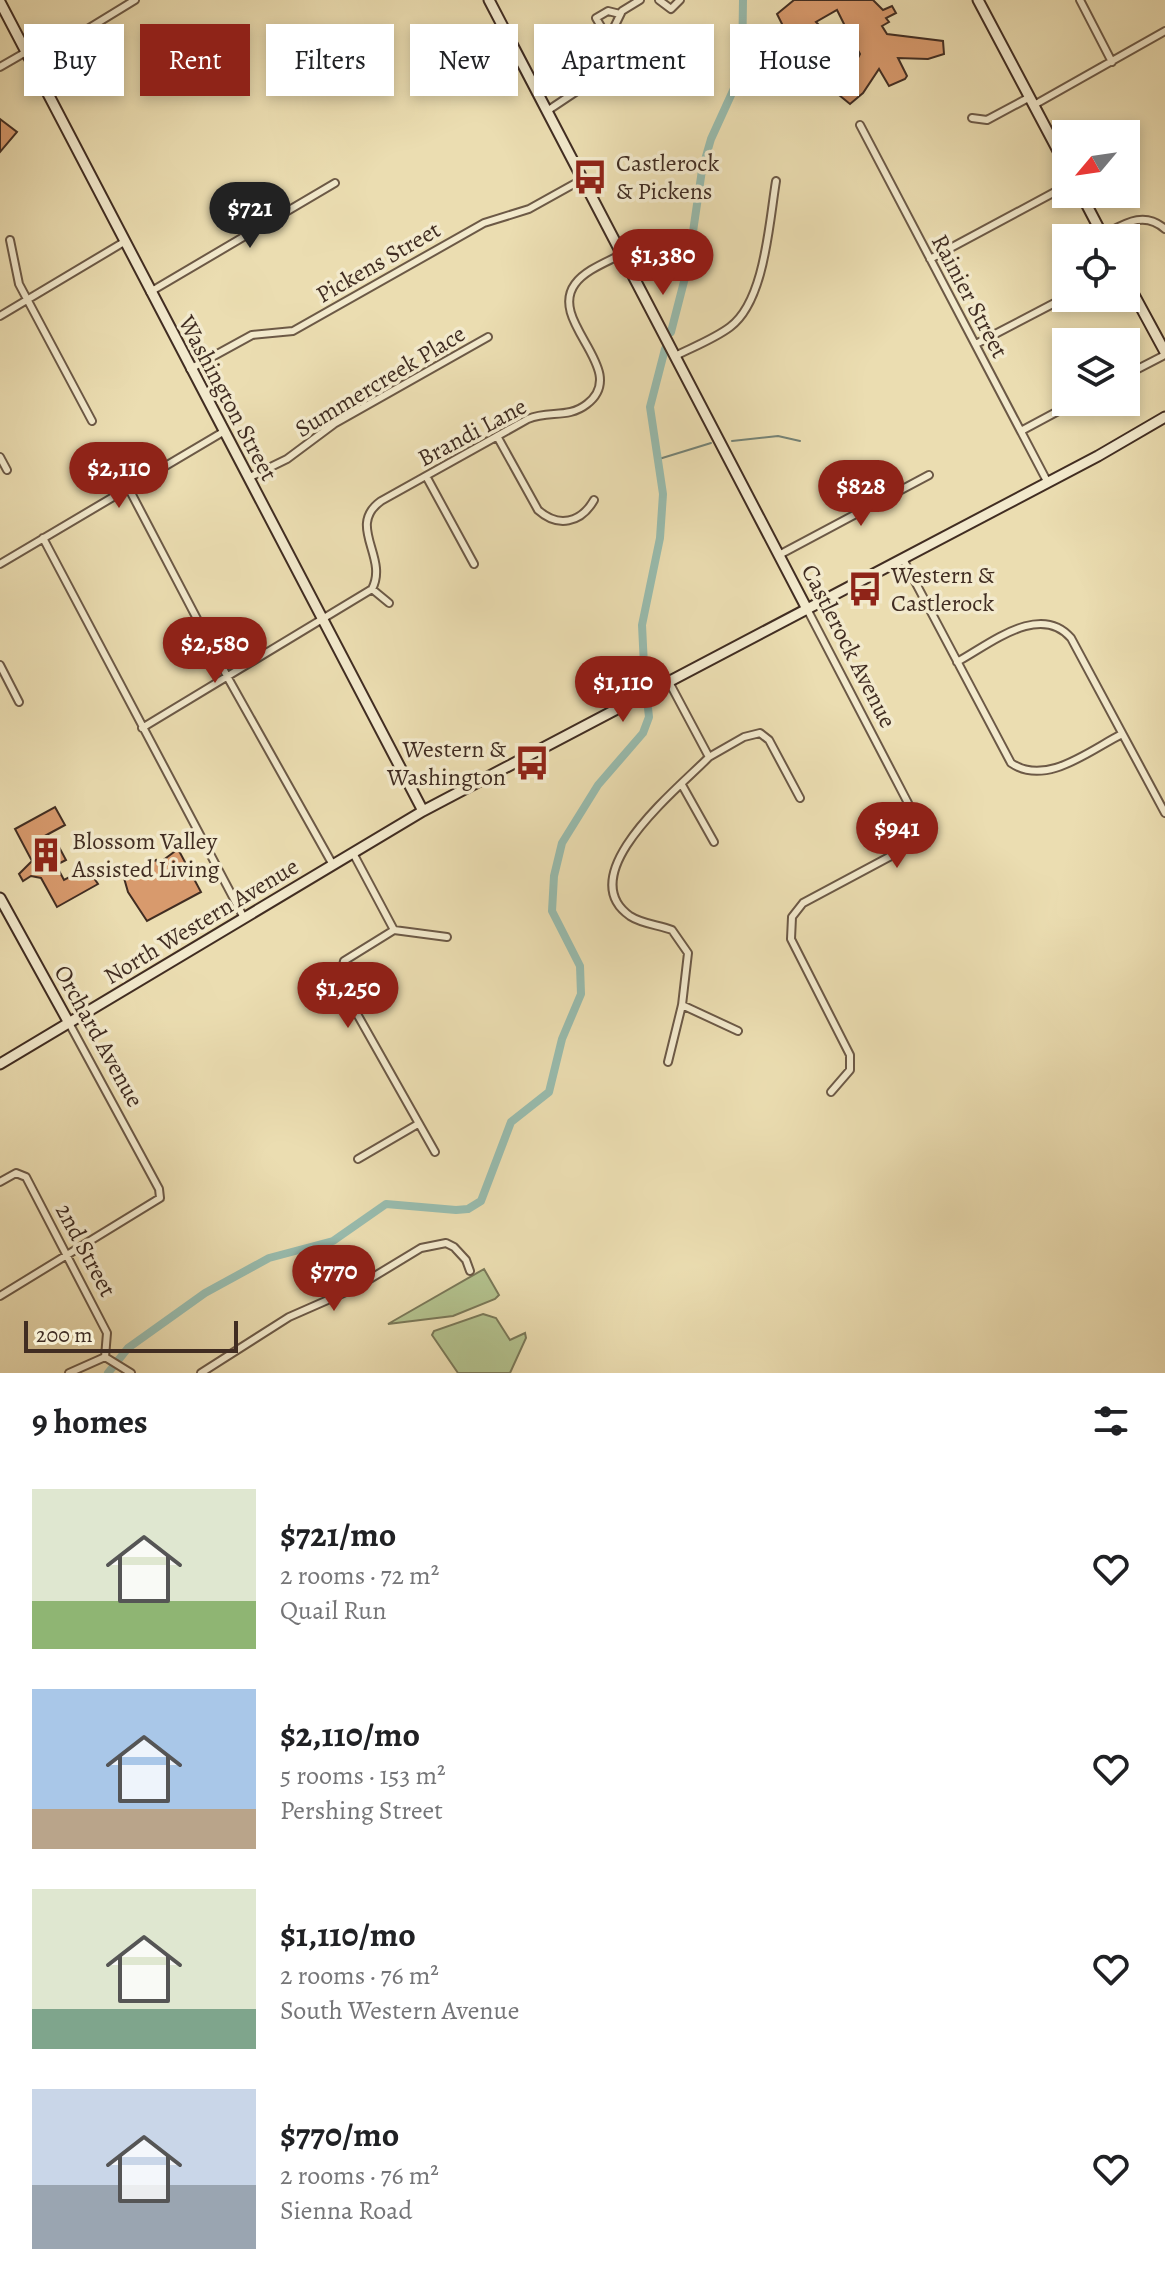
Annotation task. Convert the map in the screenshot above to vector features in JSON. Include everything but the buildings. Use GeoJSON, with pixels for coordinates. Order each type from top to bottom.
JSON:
{"type":"FeatureCollection","features":[{"type":"Feature","properties":{"kind":"street"},"geometry":{"type":"LineString","coordinates":[[96,24],[135,0]]}},
{"type":"Feature","properties":{"kind":"street","name":"Castlerock Avenue"},"geometry":{"type":"LineString","coordinates":[[489,0],[898,782],[916,824],[904,849],[803,903],[792,917],[791,939],[850,1055],[850,1070],[831,1092]]}},
{"type":"Feature","properties":{"kind":"street"},"geometry":{"type":"LineString","coordinates":[[616,24],[620,14],[640,0]]}},
{"type":"Feature","properties":{"kind":"street"},"geometry":{"type":"LineString","coordinates":[[659,0],[671,9],[680,4],[680,0]]}},
{"type":"Feature","properties":{"kind":"street"},"geometry":{"type":"LineString","coordinates":[[978,0],[1052,139]]}},
{"type":"Feature","properties":{"kind":"street"},"geometry":{"type":"LineString","coordinates":[[1080,0],[1112,62]]}},
{"type":"Feature","properties":{"kind":"street","name":"Washington Street"},"geometry":{"type":"LineString","coordinates":[[0,2],[24,48]]}},
{"type":"Feature","properties":{"kind":"street"},"geometry":{"type":"LineString","coordinates":[[600,24],[596,18],[608,11],[620,14]]}},
{"type":"Feature","properties":{"kind":"street"},"geometry":{"type":"LineString","coordinates":[[972,118],[987,120],[1032,101],[1112,62],[1165,31]]}},
{"type":"Feature","properties":{"kind":"street"},"geometry":{"type":"LineString","coordinates":[[0,67],[24,53]]}},
{"type":"Feature","properties":{"kind":"street","name":"Washington Street"},"geometry":{"type":"LineString","coordinates":[[49,96],[423,811]]}},
{"type":"Feature","properties":{"kind":"street"},"geometry":{"type":"LineString","coordinates":[[547,111],[570,96]]}},
{"type":"Feature","properties":{"kind":"street","name":"Rainier Street"},"geometry":{"type":"LineString","coordinates":[[860,125],[1048,483]]}},
{"type":"Feature","properties":{"kind":"street","name":"Pickens Street"},"geometry":{"type":"LineString","coordinates":[[190,369],[252,335],[284,333],[299,328],[484,223],[529,209],[583,179]]}},
{"type":"Feature","properties":{"kind":"street"},"geometry":{"type":"LineString","coordinates":[[675,356],[730,328],[748,307],[757,283],[776,181]]}},
{"type":"Feature","properties":{"kind":"street"},"geometry":{"type":"LineString","coordinates":[[150,292],[335,183]]}},
{"type":"Feature","properties":{"kind":"street"},"geometry":{"type":"LineString","coordinates":[[930,259],[1052,194]]}},
{"type":"Feature","properties":{"kind":"street"},"geometry":{"type":"LineString","coordinates":[[1126,224],[1135,219],[1154,221],[1165,229]]}},
{"type":"Feature","properties":{"kind":"street"},"geometry":{"type":"LineString","coordinates":[[10,240],[18,280],[92,421]]}},
{"type":"Feature","properties":{"kind":"street"},"geometry":{"type":"LineString","coordinates":[[0,316],[124,242]]}},
{"type":"Feature","properties":{"kind":"street","name":"Brandi Lane"},"geometry":{"type":"LineString","coordinates":[[372,589],[378,567],[365,531],[369,513],[381,501],[536,416],[572,413],[595,396],[600,379],[597,366],[571,316],[569,299],[581,278],[622,254]]}},
{"type":"Feature","properties":{"kind":"street"},"geometry":{"type":"LineString","coordinates":[[976,344],[1052,304]]}},
{"type":"Feature","properties":{"kind":"street"},"geometry":{"type":"LineString","coordinates":[[1140,307],[1165,354],[1140,367]]}},
{"type":"Feature","properties":{"kind":"street","name":"Summercreek Place"},"geometry":{"type":"LineString","coordinates":[[248,478],[287,459],[334,424],[488,337]]}},
{"type":"Feature","properties":{"kind":"street"},"geometry":{"type":"LineString","coordinates":[[1021,431],[1052,414]]}},
{"type":"Feature","properties":{"kind":"street","name":"North Western Avenue"},"geometry":{"type":"LineString","coordinates":[[0,1064],[423,811],[1163,421]]}},
{"type":"Feature","properties":{"kind":"street"},"geometry":{"type":"LineString","coordinates":[[0,564],[223,432]]}},
{"type":"Feature","properties":{"kind":"street"},"geometry":{"type":"LineString","coordinates":[[497,436],[538,510],[545,516],[562,522],[574,519],[587,512],[594,500]]}},
{"type":"Feature","properties":{"kind":"street"},"geometry":{"type":"LineString","coordinates":[[0,457],[7,470]]}},
{"type":"Feature","properties":{"kind":"street"},"geometry":{"type":"LineString","coordinates":[[779,555],[929,475]]}},
{"type":"Feature","properties":{"kind":"street"},"geometry":{"type":"LineString","coordinates":[[426,476],[474,564]]}},
{"type":"Feature","properties":{"kind":"street"},"geometry":{"type":"LineString","coordinates":[[128,487],[228,678],[333,865]]}},
{"type":"Feature","properties":{"kind":"street"},"geometry":{"type":"LineString","coordinates":[[43,538],[244,918]]}},
{"type":"Feature","properties":{"kind":"street"},"geometry":{"type":"LineString","coordinates":[[903,559],[1011,763],[1022,770],[1046,772],[1122,734]]}},
{"type":"Feature","properties":{"kind":"street"},"geometry":{"type":"LineString","coordinates":[[142,728],[372,589],[389,603]]}},
{"type":"Feature","properties":{"kind":"street"},"geometry":{"type":"LineString","coordinates":[[957,662],[1029,624],[1043,622],[1061,626],[1071,638],[1165,813]]}},
{"type":"Feature","properties":{"kind":"street"},"geometry":{"type":"LineString","coordinates":[[0,665],[19,702]]}},
{"type":"Feature","properties":{"kind":"street"},"geometry":{"type":"LineString","coordinates":[[669,682],[709,757]]}},
{"type":"Feature","properties":{"kind":"street"},"geometry":{"type":"LineString","coordinates":[[668,1062],[682,1005],[688,961],[684,945],[672,930],[629,916],[615,897],[612,879],[631,838],[709,757],[744,737],[760,733],[769,740],[800,798]]}},
{"type":"Feature","properties":{"kind":"street"},"geometry":{"type":"LineString","coordinates":[[682,785],[714,842]]}},
{"type":"Feature","properties":{"kind":"street"},"geometry":{"type":"LineString","coordinates":[[353,853],[394,930]]}},
{"type":"Feature","properties":{"kind":"street","name":"Orchard Avenue"},"geometry":{"type":"LineString","coordinates":[[0,898],[160,1195],[153,1204],[68,1256]]}},
{"type":"Feature","properties":{"kind":"street"},"geometry":{"type":"LineString","coordinates":[[435,1152],[339,982],[344,961],[394,930],[447,937]]}},
{"type":"Feature","properties":{"kind":"street"},"geometry":{"type":"LineString","coordinates":[[682,1005],[738,1031]]}},
{"type":"Feature","properties":{"kind":"street"},"geometry":{"type":"LineString","coordinates":[[358,1159],[418,1124]]}},
{"type":"Feature","properties":{"kind":"street","name":"2nd Street"},"geometry":{"type":"LineString","coordinates":[[0,1182],[18,1173],[29,1181],[108,1338],[109,1359]]}},
{"type":"Feature","properties":{"kind":"street"},"geometry":{"type":"LineString","coordinates":[[201,1373],[289,1317],[355,1288],[421,1248],[446,1243],[454,1247],[470,1271]]}},
{"type":"Feature","properties":{"kind":"street"},"geometry":{"type":"LineString","coordinates":[[0,1296],[68,1256]]}},
{"type":"Feature","properties":{"kind":"street"},"geometry":{"type":"LineString","coordinates":[[69,1373],[109,1359],[131,1373]]}},
{"type":"Feature","properties":{"kind":"green space"},"geometry":{"type":"Polygon","coordinates":[[[484,1269],[499,1295],[495,1299],[453,1316],[388,1324],[484,1269]]]}},
{"type":"Feature","properties":{"kind":"green space"},"geometry":{"type":"Polygon","coordinates":[[[483,1314],[496,1318],[510,1340],[525,1333],[526,1338],[510,1373],[458,1373],[432,1335],[434,1331],[483,1314]]]}},
{"type":"Feature","properties":{"kind":"waterway"},"geometry":{"type":"LineString","coordinates":[[671,332],[688,266],[702,170],[711,139],[742,71],[743,0]]}},
{"type":"Feature","properties":{"kind":"waterway"},"geometry":{"type":"LineString","coordinates":[[645,686],[642,625],[660,538],[663,494],[650,407],[665,349]]}},
{"type":"Feature","properties":{"kind":"waterway"},"geometry":{"type":"LineString","coordinates":[[732,441],[778,436],[800,441]]}},
{"type":"Feature","properties":{"kind":"waterway"},"geometry":{"type":"LineString","coordinates":[[659,459],[711,443]]}},
{"type":"Feature","properties":{"kind":"waterway"},"geometry":{"type":"LineString","coordinates":[[108,1373],[128,1348],[205,1293],[269,1258],[333,1241],[386,1204],[456,1210],[468,1209],[481,1201],[511,1122],[549,1092],[562,1039],[581,994],[580,966],[552,911],[554,876],[562,843],[598,785],[643,733],[649,717],[647,699]]}},
{"type":"Feature","properties":{"kind":"place","name":"Castlerock & Pickens"},"geometry":{"type":"Point","coordinates":[590,177]}},
{"type":"Feature","properties":{"kind":"place","name":"Western & Castlerock"},"geometry":{"type":"Point","coordinates":[865,589]}},
{"type":"Feature","properties":{"kind":"place","name":"Western & Washington"},"geometry":{"type":"Point","coordinates":[532,763]}},
{"type":"Feature","properties":{"kind":"place","name":"Blossom Valley Assisted Living"},"geometry":{"type":"Point","coordinates":[46,855]}}]}
